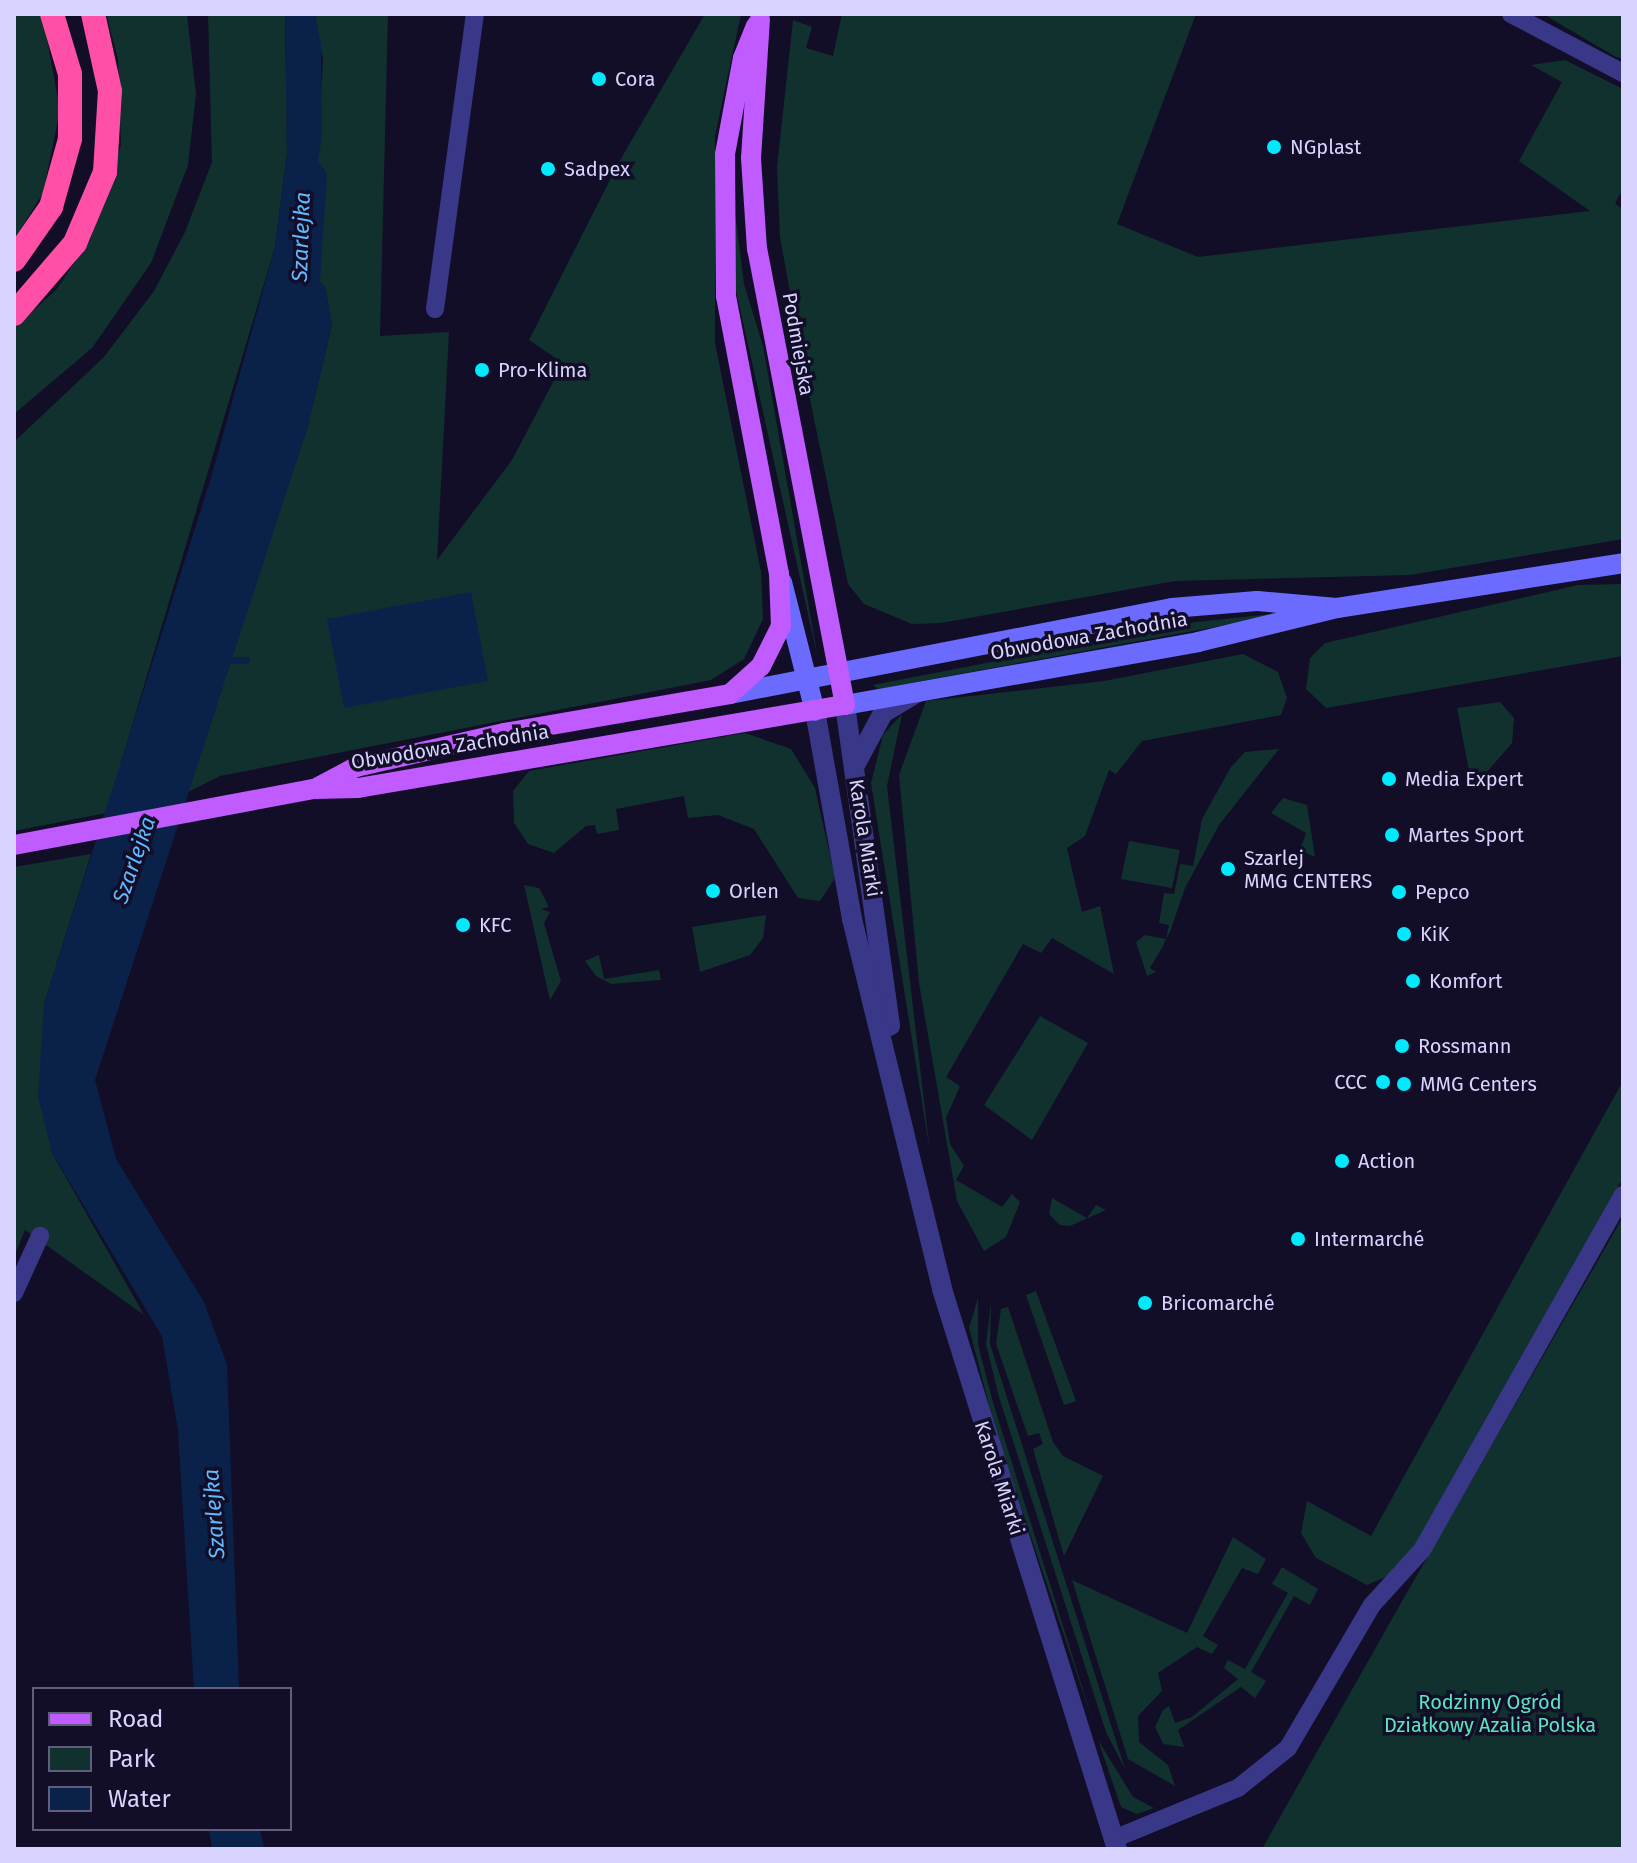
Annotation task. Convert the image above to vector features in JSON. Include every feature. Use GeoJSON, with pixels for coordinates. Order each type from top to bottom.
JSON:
{"type":"FeatureCollection","features":[{"type":"Feature","properties":{"kind":"highway"},"geometry":{"type":"LineString","coordinates":[[14,260],[51,207],[70,139],[70,74],[52,14]]}},
{"type":"Feature","properties":{"kind":"highway"},"geometry":{"type":"LineString","coordinates":[[14,314],[75,243],[105,172],[110,91],[93,14]]}},
{"type":"Feature","properties":{"kind":"main road","name":"Podmiejska"},"geometry":{"type":"LineString","coordinates":[[730,694],[761,666],[781,626],[779,574],[726,296],[725,154],[743,58],[761,16]]}},
{"type":"Feature","properties":{"kind":"main road","name":"Podmiejska"},"geometry":{"type":"LineString","coordinates":[[761,16],[751,158],[757,249],[845,705]]}},
{"type":"Feature","properties":{"kind":"main road","name":"Obwodowa Zachodnia"},"geometry":{"type":"LineString","coordinates":[[314,789],[358,788],[815,711],[1198,642],[1337,608],[1623,563]]}},
{"type":"Feature","properties":{"kind":"main road"},"geometry":{"type":"LineString","coordinates":[[779,574],[815,711]]}},
{"type":"Feature","properties":{"kind":"main road","name":"Obwodowa Zachodnia"},"geometry":{"type":"LineString","coordinates":[[314,789],[356,767],[504,733],[839,675],[1172,608],[1257,601],[1337,608]]}},
{"type":"Feature","properties":{"kind":"main road"},"geometry":{"type":"LineString","coordinates":[[14,845],[314,789]]}},
{"type":"Feature","properties":{"kind":"street"},"geometry":{"type":"LineString","coordinates":[[435,309],[475,14]]}},
{"type":"Feature","properties":{"kind":"street"},"geometry":{"type":"LineString","coordinates":[[1511,14],[1623,73]]}},
{"type":"Feature","properties":{"kind":"street"},"geometry":{"type":"LineString","coordinates":[[854,767],[883,713],[920,691]]}},
{"type":"Feature","properties":{"kind":"street","name":"Karola Miarki"},"geometry":{"type":"LineString","coordinates":[[845,705],[901,1113]]}},
{"type":"Feature","properties":{"kind":"street","name":"Karola Miarki"},"geometry":{"type":"LineString","coordinates":[[815,711],[852,919],[988,1451],[1117,1843],[1225,1795],[1270,1767],[1305,1724],[1372,1605],[1404,1574],[1623,1195]]}},
{"type":"Feature","properties":{"kind":"street"},"geometry":{"type":"LineString","coordinates":[[14,1293],[40,1236]]}},
{"type":"Feature","properties":{"kind":"green space"},"geometry":{"type":"Polygon","coordinates":[[[14,14],[39,14],[44,23],[60,110],[43,193],[14,240],[14,14]]]}},
{"type":"Feature","properties":{"kind":"green space"},"geometry":{"type":"Polygon","coordinates":[[[106,14],[187,14],[196,94],[188,165],[151,263],[92,348],[14,414],[14,328],[56,290],[90,240],[121,145],[118,59],[106,14]]]}},
{"type":"Feature","properties":{"kind":"green space"},"geometry":{"type":"Polygon","coordinates":[[[208,14],[285,14],[287,153],[275,247],[106,813],[14,831],[14,442],[104,357],[154,291],[185,232],[212,162],[208,14]]]}},
{"type":"Feature","properties":{"kind":"green space"},"geometry":{"type":"Polygon","coordinates":[[[315,14],[388,14],[380,336],[449,332],[437,560],[512,460],[563,363],[529,340],[619,162],[705,14],[741,14],[715,136],[715,343],[761,572],[763,619],[744,659],[711,680],[220,776],[184,794],[307,429],[332,325],[325,287],[294,256],[308,225],[317,170],[323,60],[315,14]]]}},
{"type":"Feature","properties":{"kind":"green space"},"geometry":{"type":"Polygon","coordinates":[[[842,14],[1196,14],[1117,224],[1198,257],[1590,211],[1519,161],[1562,82],[1531,65],[1565,60],[1623,89],[1623,189],[1615,203],[1623,210],[1623,539],[1410,575],[1175,581],[941,623],[912,624],[864,604],[848,584],[805,375],[780,237],[777,167],[793,20],[812,27],[806,48],[833,56],[842,14]]]}},
{"type":"Feature","properties":{"kind":"green space"},"geometry":{"type":"Polygon","coordinates":[[[1543,14],[1623,14],[1623,59],[1616,57],[1543,14]]]}},
{"type":"Feature","properties":{"kind":"green space"},"geometry":{"type":"Polygon","coordinates":[[[734,205],[744,284],[763,346],[818,659],[731,268],[734,205]]]}},
{"type":"Feature","properties":{"kind":"green space"},"geometry":{"type":"Polygon","coordinates":[[[1623,584],[1623,656],[1326,708],[1306,689],[1310,658],[1325,643],[1578,585],[1623,584]]]}},
{"type":"Feature","properties":{"kind":"green space"},"geometry":{"type":"Polygon","coordinates":[[[1302,611],[878,689],[873,685],[1196,622],[1302,611]]]}},
{"type":"Feature","properties":{"kind":"green space"},"geometry":{"type":"Polygon","coordinates":[[[1243,654],[1278,672],[1287,698],[1281,715],[1142,741],[1116,774],[1109,770],[1085,836],[1067,848],[1082,912],[1100,906],[1114,974],[1052,938],[1041,953],[1023,944],[946,1077],[960,1086],[946,1118],[950,1144],[964,1166],[956,1180],[1002,1207],[1012,1194],[1020,1202],[1006,1237],[984,1251],[957,1201],[919,983],[899,775],[926,701],[1104,681],[1243,654]]]}},
{"type":"Feature","properties":{"kind":"green space"},"geometry":{"type":"Polygon","coordinates":[[[1500,702],[1514,718],[1512,743],[1486,773],[1470,776],[1457,708],[1500,702]]]}},
{"type":"Feature","properties":{"kind":"green space"},"geometry":{"type":"Polygon","coordinates":[[[902,714],[887,786],[930,1152],[871,783],[883,735],[902,714]]]}},
{"type":"Feature","properties":{"kind":"green space"},"geometry":{"type":"Polygon","coordinates":[[[745,733],[791,749],[815,788],[835,878],[820,901],[798,898],[754,829],[718,815],[688,818],[684,796],[616,809],[619,830],[597,834],[595,825],[586,826],[554,853],[528,844],[514,823],[513,791],[529,771],[745,733]]]}},
{"type":"Feature","properties":{"kind":"green space"},"geometry":{"type":"Polygon","coordinates":[[[1279,749],[1219,825],[1185,888],[1166,939],[1169,925],[1159,923],[1164,893],[1174,894],[1180,864],[1193,866],[1202,819],[1231,767],[1245,752],[1279,749]]]}},
{"type":"Feature","properties":{"kind":"green space"},"geometry":{"type":"Polygon","coordinates":[[[1283,798],[1307,805],[1315,857],[1300,850],[1306,833],[1271,813],[1283,798]]]}},
{"type":"Feature","properties":{"kind":"green space"},"geometry":{"type":"Polygon","coordinates":[[[1129,841],[1180,850],[1172,888],[1121,879],[1129,841]]]}},
{"type":"Feature","properties":{"kind":"green space"},"geometry":{"type":"Polygon","coordinates":[[[91,854],[44,1004],[52,1153],[144,1315],[25,1230],[14,1257],[14,867],[91,854]]]}},
{"type":"Feature","properties":{"kind":"green space"},"geometry":{"type":"Polygon","coordinates":[[[524,885],[539,888],[549,907],[541,909],[550,912],[544,923],[561,981],[550,1000],[524,885]]]}},
{"type":"Feature","properties":{"kind":"green space"},"geometry":{"type":"Polygon","coordinates":[[[766,915],[763,938],[750,955],[700,972],[692,927],[766,915]]]}},
{"type":"Feature","properties":{"kind":"green space"},"geometry":{"type":"Polygon","coordinates":[[[1145,935],[1166,939],[1150,968],[1156,972],[1147,976],[1136,942],[1145,935]]]}},
{"type":"Feature","properties":{"kind":"green space"},"geometry":{"type":"Polygon","coordinates":[[[599,955],[604,979],[659,970],[661,980],[611,984],[596,976],[585,961],[599,955]]]}},
{"type":"Feature","properties":{"kind":"green space"},"geometry":{"type":"Polygon","coordinates":[[[1040,1016],[1088,1043],[1032,1140],[984,1105],[1040,1016]]]}},
{"type":"Feature","properties":{"kind":"green space"},"geometry":{"type":"Polygon","coordinates":[[[1623,1081],[1623,1178],[1417,1545],[1388,1576],[1367,1585],[1316,1558],[1301,1533],[1307,1501],[1371,1536],[1623,1081]]]}},
{"type":"Feature","properties":{"kind":"green space"},"geometry":{"type":"Polygon","coordinates":[[[1052,1198],[1087,1218],[1096,1205],[1106,1210],[1070,1226],[1060,1225],[1049,1214],[1052,1198]]]}},
{"type":"Feature","properties":{"kind":"green space","name":"Rodzinny Ogród Działkowy Azalia Polska"},"geometry":{"type":"Polygon","coordinates":[[[1623,1217],[1623,1849],[1262,1849],[1401,1603],[1623,1217]]]}},
{"type":"Feature","properties":{"kind":"green space"},"geometry":{"type":"Polygon","coordinates":[[[1036,1291],[1076,1401],[1064,1405],[1026,1295],[1036,1291]]]}},
{"type":"Feature","properties":{"kind":"green space"},"geometry":{"type":"Polygon","coordinates":[[[978,1298],[978,1344],[992,1399],[1095,1728],[997,1435],[969,1328],[978,1298]]]}},
{"type":"Feature","properties":{"kind":"green space"},"geometry":{"type":"Polygon","coordinates":[[[991,1303],[990,1344],[1125,1769],[1106,1732],[999,1397],[986,1344],[991,1303]]]}},
{"type":"Feature","properties":{"kind":"green space"},"geometry":{"type":"Polygon","coordinates":[[[1008,1307],[1053,1442],[1063,1456],[1103,1476],[1064,1556],[1033,1449],[1043,1444],[1039,1433],[1028,1436],[996,1344],[1001,1309],[1008,1307]]]}},
{"type":"Feature","properties":{"kind":"green space"},"geometry":{"type":"Polygon","coordinates":[[[1233,1537],[1266,1559],[1258,1574],[1242,1568],[1203,1636],[1218,1645],[1212,1654],[1197,1647],[1158,1673],[1162,1691],[1138,1716],[1139,1742],[1168,1765],[1175,1786],[1128,1759],[1072,1580],[1187,1633],[1233,1537]]]}},
{"type":"Feature","properties":{"kind":"green space"},"geometry":{"type":"Polygon","coordinates":[[[1282,1567],[1318,1589],[1310,1605],[1294,1596],[1251,1672],[1266,1681],[1255,1698],[1241,1687],[1178,1730],[1184,1747],[1163,1744],[1155,1727],[1163,1710],[1169,1706],[1175,1723],[1192,1717],[1238,1679],[1224,1668],[1228,1660],[1245,1669],[1288,1593],[1272,1584],[1282,1567]]]}},
{"type":"Feature","properties":{"kind":"green space"},"geometry":{"type":"Polygon","coordinates":[[[1098,1740],[1133,1797],[1154,1808],[1137,1814],[1121,1807],[1098,1740]]]}},
{"type":"Feature","properties":{"kind":"water"},"geometry":{"type":"Polygon","coordinates":[[[285,14],[315,14],[321,45],[322,137],[308,225],[294,256],[325,287],[332,324],[307,429],[95,1080],[116,1159],[204,1302],[227,1365],[239,1687],[194,1687],[178,1430],[162,1336],[52,1153],[38,1096],[44,1004],[211,478],[275,247],[287,153],[285,14]]]}},
{"type":"Feature","properties":{"kind":"water"},"geometry":{"type":"Polygon","coordinates":[[[471,592],[488,681],[344,708],[327,619],[471,592]]]}},
{"type":"Feature","properties":{"kind":"water"},"geometry":{"type":"Polygon","coordinates":[[[209,1831],[260,1831],[264,1849],[212,1849],[209,1831]]]}},
{"type":"Feature","properties":{"kind":"waterway","name":"Szarlejka"},"geometry":{"type":"LineString","coordinates":[[296,324],[306,179]]}},
{"type":"Feature","properties":{"kind":"waterway"},"geometry":{"type":"LineString","coordinates":[[224,660],[246,660]]}},
{"type":"Feature","properties":{"kind":"place","name":"Cora"},"geometry":{"type":"Point","coordinates":[599,79]}},
{"type":"Feature","properties":{"kind":"place","name":"NGplast"},"geometry":{"type":"Point","coordinates":[1274,147]}},
{"type":"Feature","properties":{"kind":"place","name":"Sadpex"},"geometry":{"type":"Point","coordinates":[548,169]}},
{"type":"Feature","properties":{"kind":"place","name":"Pro-Klima"},"geometry":{"type":"Point","coordinates":[482,370]}},
{"type":"Feature","properties":{"kind":"place","name":"Media Expert"},"geometry":{"type":"Point","coordinates":[1389,779]}},
{"type":"Feature","properties":{"kind":"place","name":"Martes Sport"},"geometry":{"type":"Point","coordinates":[1392,835]}},
{"type":"Feature","properties":{"kind":"place","name":"Szarlej MMG CENTERS"},"geometry":{"type":"Point","coordinates":[1228,869]}},
{"type":"Feature","properties":{"kind":"place","name":"Orlen"},"geometry":{"type":"Point","coordinates":[713,891]}},
{"type":"Feature","properties":{"kind":"place","name":"Pepco"},"geometry":{"type":"Point","coordinates":[1399,892]}},
{"type":"Feature","properties":{"kind":"place","name":"KFC"},"geometry":{"type":"Point","coordinates":[463,925]}},
{"type":"Feature","properties":{"kind":"place","name":"KiK"},"geometry":{"type":"Point","coordinates":[1404,934]}},
{"type":"Feature","properties":{"kind":"place","name":"Komfort"},"geometry":{"type":"Point","coordinates":[1413,981]}},
{"type":"Feature","properties":{"kind":"place","name":"Rossmann"},"geometry":{"type":"Point","coordinates":[1402,1046]}},
{"type":"Feature","properties":{"kind":"place","name":"CCC"},"geometry":{"type":"Point","coordinates":[1383,1082]}},
{"type":"Feature","properties":{"kind":"place","name":"MMG Centers"},"geometry":{"type":"Point","coordinates":[1404,1084]}},
{"type":"Feature","properties":{"kind":"place","name":"Action"},"geometry":{"type":"Point","coordinates":[1342,1161]}},
{"type":"Feature","properties":{"kind":"place","name":"Intermarché"},"geometry":{"type":"Point","coordinates":[1298,1239]}},
{"type":"Feature","properties":{"kind":"place","name":"Bricomarché"},"geometry":{"type":"Point","coordinates":[1145,1303]}}]}
